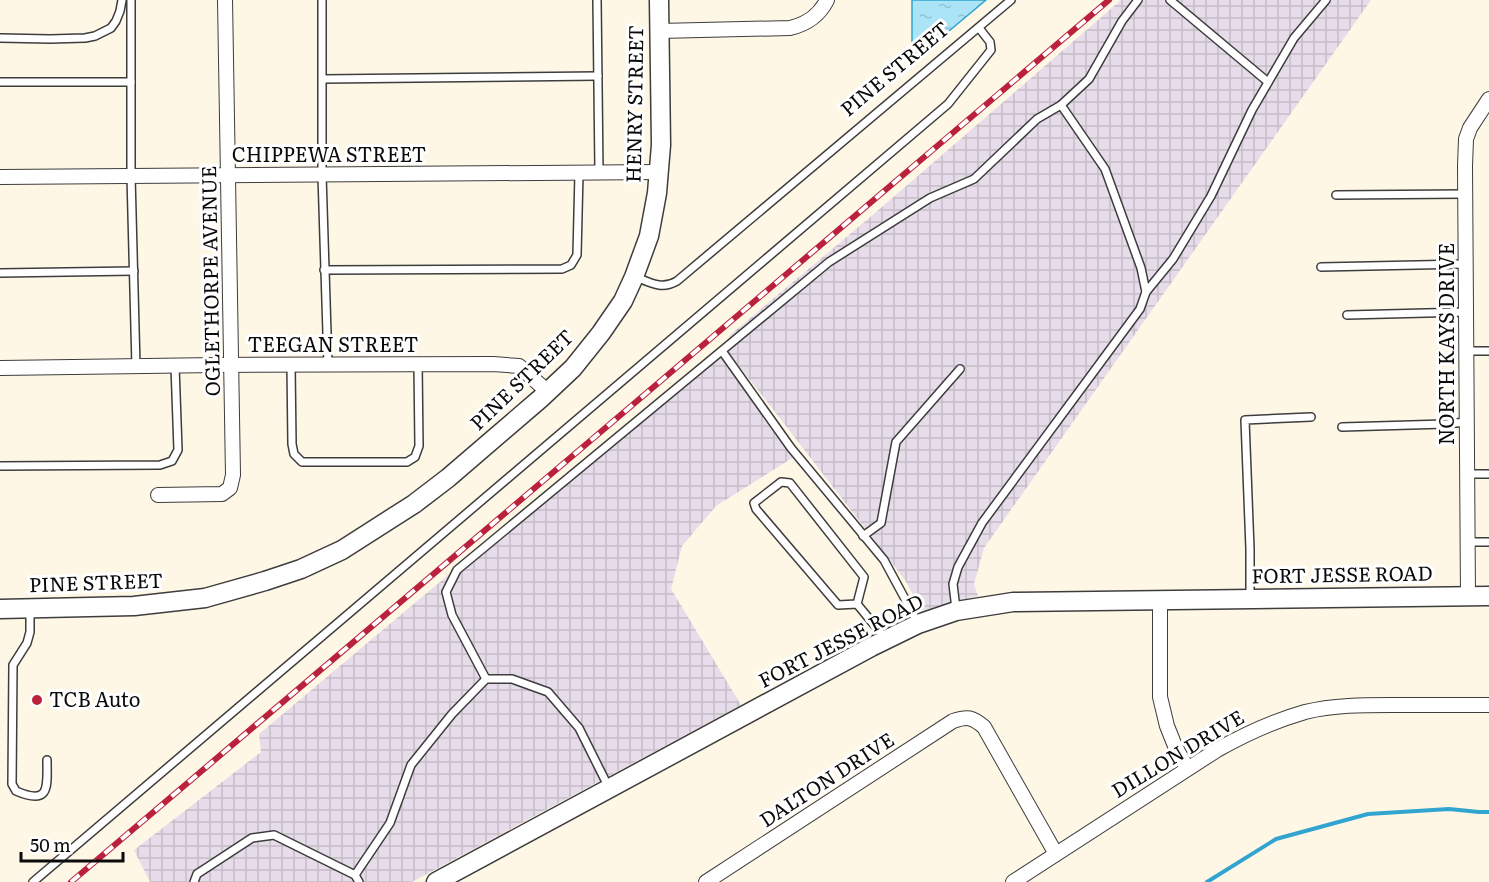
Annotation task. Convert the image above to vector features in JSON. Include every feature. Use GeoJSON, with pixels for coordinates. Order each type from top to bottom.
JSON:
{"type":"FeatureCollection","features":[{"type":"Feature","properties":{"kind":"street","name":"OGLETHORPE AVENUE"},"geometry":{"type":"LineString","coordinates":[[158,495],[226,492],[230,488],[234,475],[225,0]]}},
{"type":"Feature","properties":{"kind":"street","name":"HENRY STREET"},"geometry":{"type":"LineString","coordinates":[[634,277],[649,236],[657,193],[661,145],[659,0]]}},
{"type":"Feature","properties":{"kind":"street"},"geometry":{"type":"LineString","coordinates":[[659,31],[790,28],[803,25],[816,17],[827,0]]}},
{"type":"Feature","properties":{"kind":"street","name":"NORTH KAYS DRIVE"},"geometry":{"type":"LineString","coordinates":[[1468,596],[1465,194],[1467,139],[1474,120],[1489,99]]}},
{"type":"Feature","properties":{"kind":"street","name":"CHIPPEWA STREET"},"geometry":{"type":"LineString","coordinates":[[0,177],[658,172]]}},
{"type":"Feature","properties":{"kind":"street","name":"PINE STREET"},"geometry":{"type":"LineString","coordinates":[[0,609],[134,606],[205,598],[301,569],[342,550],[414,504],[448,478],[548,392],[573,368],[601,333],[623,301],[634,277]]}},
{"type":"Feature","properties":{"kind":"street","name":"TEEGAN STREET"},"geometry":{"type":"LineString","coordinates":[[0,368],[493,364],[519,366],[548,392]]}},
{"type":"Feature","properties":{"kind":"street","name":"FORT JESSE ROAD"},"geometry":{"type":"LineString","coordinates":[[436,882],[887,639],[918,624],[956,611],[1013,602],[1489,596]]}},
{"type":"Feature","properties":{"kind":"street"},"geometry":{"type":"LineString","coordinates":[[1160,599],[1160,697],[1167,726],[1187,768]]}},
{"type":"Feature","properties":{"kind":"street","name":"DILLON DRIVE"},"geometry":{"type":"LineString","coordinates":[[1013,882],[1187,768],[1241,736],[1272,723],[1307,712],[1337,707],[1489,705]]}},
{"type":"Feature","properties":{"kind":"street","name":"DALTON DRIVE"},"geometry":{"type":"LineString","coordinates":[[706,882],[953,721],[963,718],[971,718],[984,727],[1056,854]]}},
{"type":"Feature","properties":{"kind":"lane"},"geometry":{"type":"LineString","coordinates":[[0,38],[50,39],[94,36],[111,28],[120,11],[122,0]]}},
{"type":"Feature","properties":{"kind":"lane"},"geometry":{"type":"LineString","coordinates":[[131,0],[131,176],[136,366]]}},
{"type":"Feature","properties":{"kind":"lane"},"geometry":{"type":"LineString","coordinates":[[322,0],[322,175],[328,365]]}},
{"type":"Feature","properties":{"kind":"lane"},"geometry":{"type":"LineString","coordinates":[[597,0],[599,172]]}},
{"type":"Feature","properties":{"kind":"lane","name":"PINE STREET"},"geometry":{"type":"LineString","coordinates":[[634,277],[661,286],[677,281],[1011,0]]}},
{"type":"Feature","properties":{"kind":"lane"},"geometry":{"type":"LineString","coordinates":[[486,680],[452,615],[446,592],[457,570],[829,262],[930,198],[974,179],[1037,119],[1061,105],[1089,79],[1122,21],[1138,0]]}},
{"type":"Feature","properties":{"kind":"lane"},"geometry":{"type":"LineString","coordinates":[[1170,0],[1269,82]]}},
{"type":"Feature","properties":{"kind":"lane"},"geometry":{"type":"LineString","coordinates":[[956,611],[953,584],[958,567],[982,523],[1140,309],[1146,292],[1173,259],[1212,196],[1252,110],[1294,38],[1326,0]]}},
{"type":"Feature","properties":{"kind":"lane"},"geometry":{"type":"LineString","coordinates":[[33,882],[948,104],[991,50],[990,42],[978,28]]}},
{"type":"Feature","properties":{"kind":"lane"},"geometry":{"type":"LineString","coordinates":[[323,79],[598,76]]}},
{"type":"Feature","properties":{"kind":"lane"},"geometry":{"type":"LineString","coordinates":[[0,82],[131,82]]}},
{"type":"Feature","properties":{"kind":"lane"},"geometry":{"type":"LineString","coordinates":[[1061,105],[1106,169],[1141,268],[1146,292]]}},
{"type":"Feature","properties":{"kind":"lane"},"geometry":{"type":"LineString","coordinates":[[324,270],[562,269],[571,265],[577,255],[579,173]]}},
{"type":"Feature","properties":{"kind":"lane"},"geometry":{"type":"LineString","coordinates":[[1336,195],[1465,194]]}},
{"type":"Feature","properties":{"kind":"lane"},"geometry":{"type":"LineString","coordinates":[[1321,267],[1466,264]]}},
{"type":"Feature","properties":{"kind":"lane"},"geometry":{"type":"LineString","coordinates":[[0,273],[134,271]]}},
{"type":"Feature","properties":{"kind":"lane"},"geometry":{"type":"LineString","coordinates":[[1347,315],[1466,312]]}},
{"type":"Feature","properties":{"kind":"lane"},"geometry":{"type":"LineString","coordinates":[[722,351],[791,448],[884,560],[918,624]]}},
{"type":"Feature","properties":{"kind":"lane"},"geometry":{"type":"LineString","coordinates":[[1466,351],[1489,351]]}},
{"type":"Feature","properties":{"kind":"lane"},"geometry":{"type":"LineString","coordinates":[[291,365],[291,444],[294,454],[302,462],[407,462],[414,457],[419,446],[418,364]]}},
{"type":"Feature","properties":{"kind":"lane"},"geometry":{"type":"LineString","coordinates":[[0,466],[160,465],[172,461],[178,450],[175,366]]}},
{"type":"Feature","properties":{"kind":"lane"},"geometry":{"type":"LineString","coordinates":[[863,536],[881,523],[896,442],[960,369]]}},
{"type":"Feature","properties":{"kind":"lane"},"geometry":{"type":"LineString","coordinates":[[1250,598],[1245,420],[1311,417]]}},
{"type":"Feature","properties":{"kind":"lane"},"geometry":{"type":"LineString","coordinates":[[1342,427],[1467,422]]}},
{"type":"Feature","properties":{"kind":"lane"},"geometry":{"type":"LineString","coordinates":[[1467,474],[1489,474]]}},
{"type":"Feature","properties":{"kind":"lane"},"geometry":{"type":"LineString","coordinates":[[781,482],[790,483],[864,577],[857,604],[837,605],[756,509],[754,503],[781,482]]}},
{"type":"Feature","properties":{"kind":"lane"},"geometry":{"type":"LineString","coordinates":[[1467,542],[1489,542]]}},
{"type":"Feature","properties":{"kind":"lane"},"geometry":{"type":"LineString","coordinates":[[857,604],[887,639]]}},
{"type":"Feature","properties":{"kind":"lane"},"geometry":{"type":"LineString","coordinates":[[30,608],[30,632],[27,643],[14,665],[12,784],[16,791],[31,796],[38,796],[45,792],[47,760]]}},
{"type":"Feature","properties":{"kind":"lane"},"geometry":{"type":"LineString","coordinates":[[355,875],[390,823],[411,765],[452,714],[486,680],[512,679],[548,692],[579,729],[609,788]]}},
{"type":"Feature","properties":{"kind":"lane"},"geometry":{"type":"LineString","coordinates":[[194,882],[197,874],[252,838],[274,835],[355,875],[359,882]]}},
{"type":"Feature","properties":{"kind":"shaded area"},"geometry":{"type":"Polygon","coordinates":[[[1121,0],[1371,0],[984,548],[974,584],[978,596],[922,611],[905,580],[723,345],[730,335],[1121,0]]]}},
{"type":"Feature","properties":{"kind":"shaded area"},"geometry":{"type":"Polygon","coordinates":[[[716,350],[794,457],[716,506],[682,546],[671,589],[741,705],[412,882],[150,882],[134,850],[261,752],[259,734],[716,350]]]}},
{"type":"Feature","properties":{"kind":"water"},"geometry":{"type":"Polygon","coordinates":[[[912,0],[986,0],[912,62],[912,0]]]}},
{"type":"Feature","properties":{"kind":"waterway"},"geometry":{"type":"LineString","coordinates":[[1207,882],[1276,839],[1368,814],[1449,809],[1489,812]]}},
{"type":"Feature","properties":{"kind":"railway"},"geometry":{"type":"LineString","coordinates":[[71,882],[1109,0]]}},
{"type":"Feature","properties":{"kind":"place","name":"TCB Auto"},"geometry":{"type":"Point","coordinates":[37,700]}}]}
